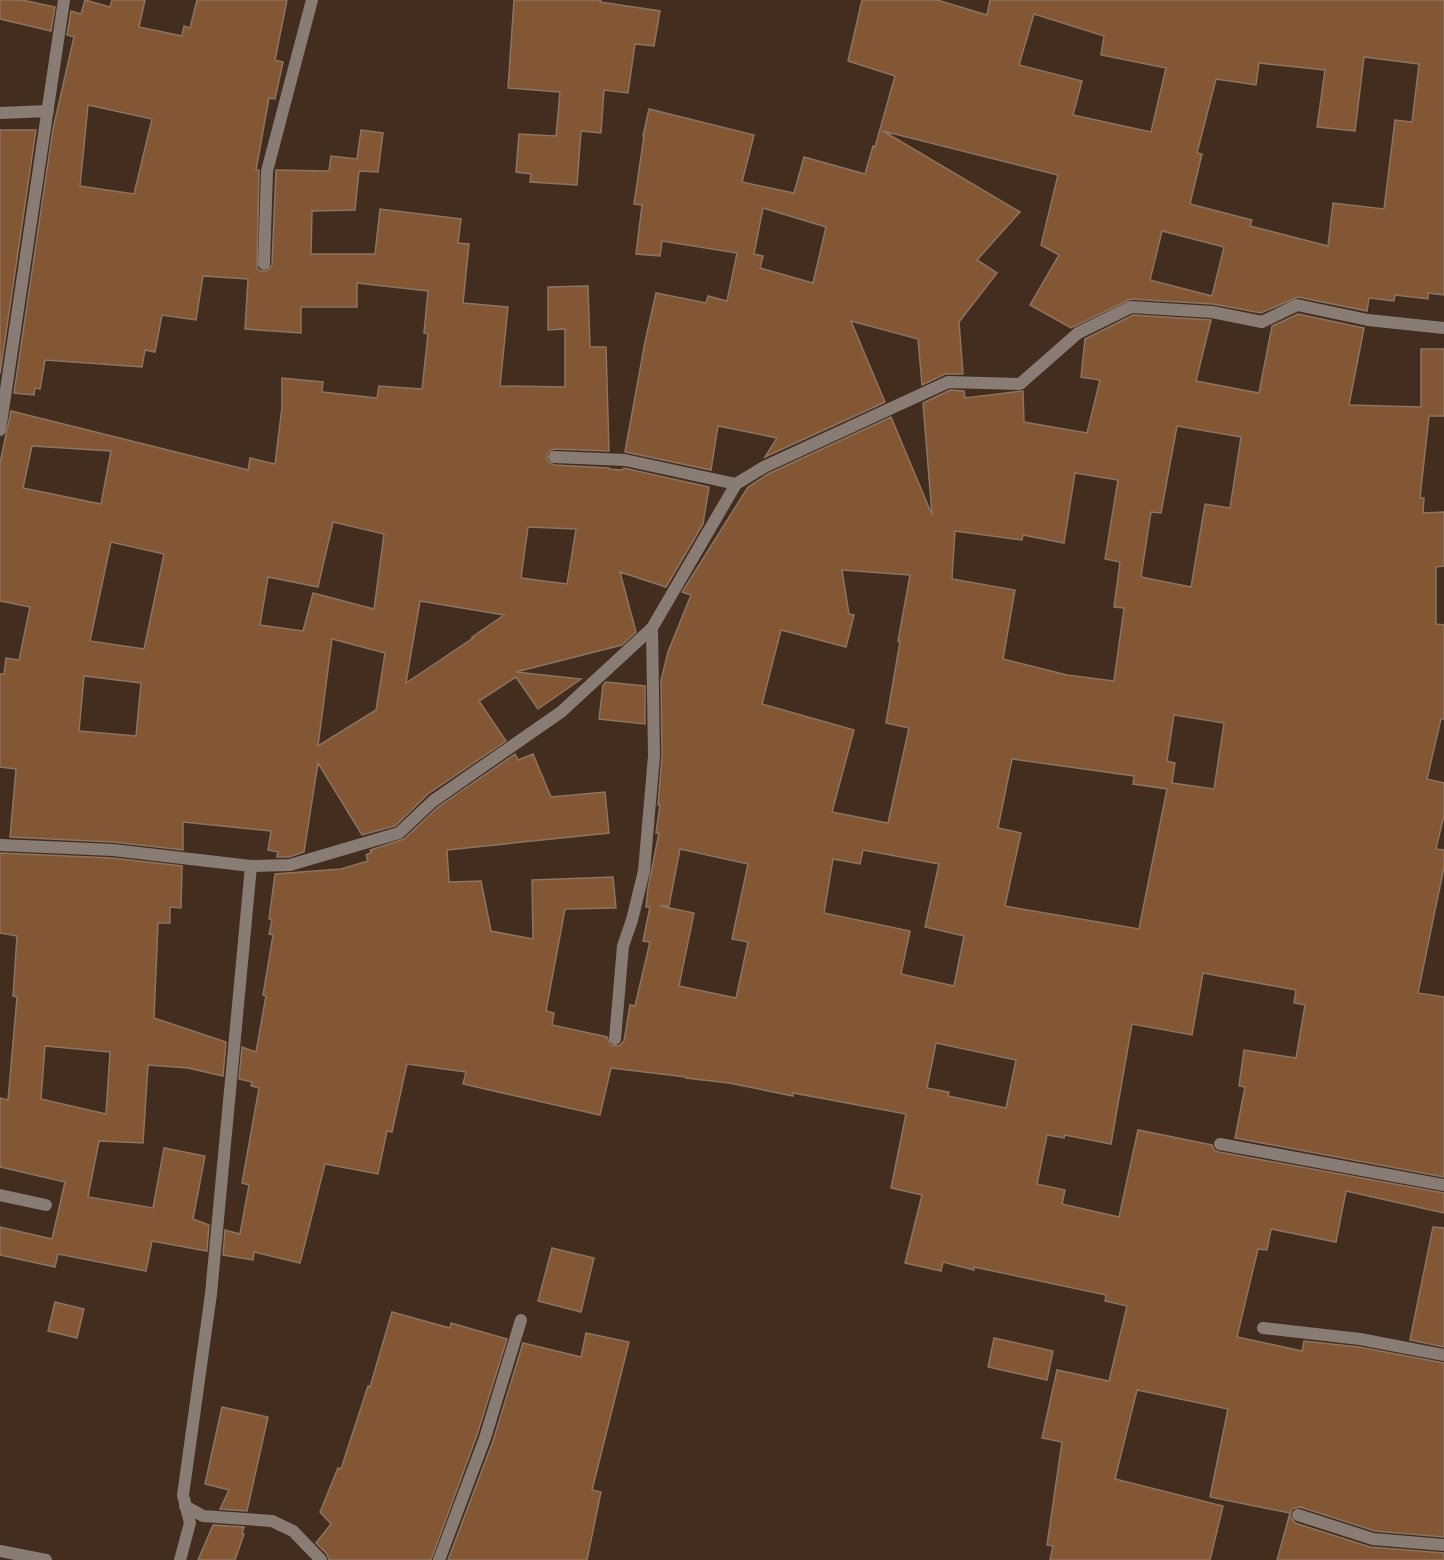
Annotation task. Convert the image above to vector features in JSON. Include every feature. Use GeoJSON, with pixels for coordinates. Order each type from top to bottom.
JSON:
{"type":"FeatureCollection","features":[{"type":"Feature","properties":{"kind":"street"},"geometry":{"type":"LineString","coordinates":[[0,430],[64,0]]}},
{"type":"Feature","properties":{"kind":"street"},"geometry":{"type":"LineString","coordinates":[[264,264],[267,171],[312,0]]}},
{"type":"Feature","properties":{"kind":"street"},"geometry":{"type":"LineString","coordinates":[[0,113],[48,111]]}},
{"type":"Feature","properties":{"kind":"street"},"geometry":{"type":"LineString","coordinates":[[0,845],[113,850],[251,866],[290,865],[399,833],[433,801],[561,712],[652,628],[736,484],[764,467],[948,382],[1020,384],[1078,333],[1131,307],[1212,312],[1262,322],[1297,304],[1368,320],[1444,328]]}},
{"type":"Feature","properties":{"kind":"street"},"geometry":{"type":"LineString","coordinates":[[554,457],[624,460],[736,484]]}},
{"type":"Feature","properties":{"kind":"street"},"geometry":{"type":"LineString","coordinates":[[615,1039],[623,946],[632,920],[645,860],[654,756],[652,628]]}},
{"type":"Feature","properties":{"kind":"street"},"geometry":{"type":"LineString","coordinates":[[180,1560],[190,1523],[183,1495],[211,1294],[251,866]]}},
{"type":"Feature","properties":{"kind":"street"},"geometry":{"type":"LineString","coordinates":[[1220,1144],[1444,1185]]}},
{"type":"Feature","properties":{"kind":"street"},"geometry":{"type":"LineString","coordinates":[[0,1195],[46,1205]]}},
{"type":"Feature","properties":{"kind":"street"},"geometry":{"type":"LineString","coordinates":[[439,1560],[485,1438],[521,1320]]}},
{"type":"Feature","properties":{"kind":"street"},"geometry":{"type":"LineString","coordinates":[[1263,1328],[1360,1339],[1444,1355]]}},
{"type":"Feature","properties":{"kind":"street"},"geometry":{"type":"LineString","coordinates":[[185,1506],[203,1516],[272,1521],[293,1531],[321,1560]]}},
{"type":"Feature","properties":{"kind":"street"},"geometry":{"type":"LineString","coordinates":[[1298,1515],[1374,1539],[1444,1545]]}},
{"type":"Feature","properties":{"kind":"street"},"geometry":{"type":"LineString","coordinates":[[0,1551],[46,1560]]}},
{"type":"Feature","properties":{"kind":"building"},"geometry":{"type":"Polygon","coordinates":[[[0,0],[22,0],[55,7],[51,31],[0,19],[0,0]]]}},
{"type":"Feature","properties":{"kind":"building"},"geometry":{"type":"Polygon","coordinates":[[[85,0],[110,7],[112,0],[145,0],[139,27],[182,36],[184,26],[190,28],[197,0],[287,0],[275,60],[283,62],[275,99],[269,98],[256,170],[259,170],[257,268],[260,271],[267,271],[272,265],[276,170],[329,171],[331,156],[357,159],[361,130],[383,133],[378,172],[359,171],[355,210],[312,211],[311,254],[375,254],[380,209],[461,219],[458,243],[469,244],[463,303],[508,307],[500,386],[565,387],[565,329],[548,330],[548,287],[588,286],[590,347],[606,347],[609,451],[554,449],[547,453],[547,461],[554,465],[622,470],[624,468],[709,487],[703,524],[666,587],[620,572],[636,632],[622,645],[516,672],[581,679],[538,709],[516,677],[479,701],[506,741],[428,794],[395,826],[362,835],[318,763],[304,852],[289,857],[277,857],[278,852],[268,850],[271,831],[183,822],[183,850],[113,842],[10,837],[16,769],[0,767],[0,674],[4,674],[6,658],[19,660],[30,607],[0,601],[0,463],[11,411],[248,470],[250,458],[275,464],[282,407],[282,378],[323,382],[322,392],[377,398],[379,386],[422,389],[428,334],[424,333],[428,291],[357,283],[357,307],[301,307],[301,333],[245,329],[248,279],[203,276],[196,320],[162,315],[155,352],[145,350],[142,367],[45,360],[40,389],[35,388],[34,395],[14,393],[53,129],[74,37],[67,35],[71,11],[81,14],[85,0]],[[88,105],[80,186],[134,194],[152,119],[88,105]],[[32,446],[23,488],[101,504],[111,451],[32,446]],[[333,522],[318,587],[268,577],[260,625],[303,631],[313,593],[374,609],[384,534],[333,522]],[[528,527],[521,578],[567,584],[576,529],[528,527]],[[111,542],[90,641],[144,649],[164,554],[111,542]],[[420,601],[406,683],[504,615],[420,601]],[[332,639],[318,746],[376,710],[385,653],[332,639]],[[84,676],[79,731],[136,736],[141,683],[84,676]]]}},
{"type":"Feature","properties":{"kind":"building"},"geometry":{"type":"Polygon","coordinates":[[[514,0],[601,0],[600,2],[660,11],[654,46],[635,44],[628,93],[604,90],[601,133],[581,131],[577,185],[530,182],[531,174],[516,172],[519,134],[556,136],[560,92],[508,88],[514,0]]]}},
{"type":"Feature","properties":{"kind":"building"},"geometry":{"type":"Polygon","coordinates":[[[862,0],[937,0],[987,15],[990,0],[1444,0],[1444,295],[1428,293],[1428,299],[1395,295],[1394,301],[1369,298],[1367,311],[1298,297],[1261,313],[1213,304],[1131,299],[1071,328],[1030,305],[1059,255],[1041,245],[1058,175],[883,131],[1020,212],[977,260],[997,273],[959,322],[963,374],[945,374],[922,385],[918,339],[851,321],[885,402],[765,457],[777,438],[718,426],[711,470],[625,452],[656,293],[706,303],[708,296],[727,301],[737,253],[662,241],[660,256],[636,254],[642,205],[634,204],[649,109],[754,135],[742,182],[794,193],[804,157],[865,174],[895,76],[848,61],[862,0]],[[1034,14],[1019,65],[1082,81],[1073,115],[1151,132],[1166,68],[1101,55],[1104,36],[1034,14]],[[1364,57],[1355,131],[1317,127],[1325,70],[1259,63],[1256,85],[1216,79],[1197,153],[1202,154],[1190,204],[1252,220],[1250,226],[1328,246],[1333,203],[1384,209],[1395,120],[1412,122],[1419,64],[1364,57]],[[763,208],[754,254],[763,256],[760,268],[813,283],[826,227],[763,208]],[[1162,231],[1150,280],[1212,296],[1224,247],[1162,231]]]}},
{"type":"Feature","properties":{"kind":"building"},"geometry":{"type":"Polygon","coordinates":[[[0,130],[36,130],[0,374],[0,130]]]}},
{"type":"Feature","properties":{"kind":"building"},"geometry":{"type":"Polygon","coordinates":[[[1298,314],[1364,328],[1349,405],[1421,407],[1421,349],[1444,349],[1444,416],[1429,416],[1420,498],[1424,498],[1423,513],[1444,512],[1444,566],[1436,567],[1436,624],[1444,625],[1444,719],[1441,719],[1427,779],[1444,783],[1444,815],[1436,849],[1444,850],[1444,867],[1418,993],[1444,997],[1444,1177],[1235,1138],[1245,1087],[1239,1086],[1244,1050],[1296,1058],[1305,1005],[1294,1003],[1296,990],[1203,973],[1192,1035],[1132,1024],[1111,1144],[1065,1135],[1064,1138],[1047,1135],[1037,1184],[1065,1190],[1062,1204],[1119,1217],[1138,1130],[1212,1145],[1214,1150],[1219,1152],[1444,1193],[1444,1213],[1346,1191],[1336,1242],[1271,1229],[1267,1250],[1258,1249],[1237,1337],[1302,1351],[1304,1341],[1359,1347],[1444,1363],[1444,1537],[1375,1531],[1300,1507],[1292,1509],[1290,1516],[1295,1523],[1370,1547],[1444,1553],[1444,1560],[1277,1560],[1290,1513],[1210,1497],[1228,1409],[1137,1390],[1115,1479],[1223,1506],[1210,1560],[1050,1560],[1053,1546],[1047,1545],[1062,1442],[1042,1438],[1057,1370],[1109,1381],[1127,1306],[1105,1301],[1106,1295],[974,1267],[974,1270],[943,1262],[941,1271],[905,1263],[922,1195],[891,1188],[906,1114],[729,1083],[611,1068],[600,1115],[463,1084],[466,1072],[407,1064],[392,1132],[387,1131],[378,1174],[325,1164],[300,1263],[254,1252],[253,1260],[223,1255],[225,1230],[240,1234],[249,1185],[242,1183],[259,1088],[251,1086],[252,1082],[239,1079],[242,1047],[256,1052],[266,996],[263,995],[273,935],[269,934],[272,920],[269,919],[275,874],[341,869],[368,861],[366,855],[372,852],[370,850],[404,839],[438,807],[515,754],[518,760],[533,754],[551,797],[605,792],[609,833],[447,850],[449,882],[481,881],[491,931],[533,939],[532,880],[613,877],[616,908],[565,909],[546,1011],[554,1013],[552,1025],[607,1037],[610,1045],[619,1046],[624,1041],[630,1005],[635,1006],[650,942],[643,941],[650,907],[646,907],[648,888],[659,833],[656,833],[660,805],[658,805],[662,756],[661,680],[668,652],[691,595],[682,592],[748,487],[768,474],[891,417],[932,515],[923,403],[950,390],[964,391],[965,398],[1023,391],[1024,422],[1087,433],[1100,380],[1081,377],[1085,339],[1133,315],[1211,320],[1196,381],[1259,393],[1272,326],[1298,314]],[[1177,426],[1161,513],[1151,512],[1141,577],[1191,587],[1205,504],[1230,508],[1241,437],[1177,426]],[[1075,473],[1064,543],[1023,535],[1022,540],[955,531],[952,579],[1015,590],[1003,659],[1067,675],[1114,681],[1124,608],[1114,607],[1120,562],[1105,559],[1118,480],[1075,473]],[[842,570],[849,614],[854,615],[846,647],[781,630],[762,704],[854,730],[832,812],[888,823],[909,728],[886,723],[910,575],[842,570]],[[1174,715],[1167,761],[1175,763],[1172,783],[1214,789],[1224,723],[1174,715]],[[1012,759],[998,828],[1021,833],[1005,906],[1139,929],[1167,789],[1133,784],[1134,776],[1012,759]],[[680,849],[669,906],[660,906],[694,913],[679,986],[736,998],[748,942],[732,939],[748,864],[680,849]],[[863,850],[860,864],[833,859],[824,913],[910,931],[901,974],[954,986],[964,936],[925,927],[939,864],[863,850]],[[936,1043],[927,1088],[949,1092],[948,1096],[1006,1108],[1016,1060],[936,1043]]]}},
{"type":"Feature","properties":{"kind":"building"},"geometry":{"type":"Polygon","coordinates":[[[606,682],[645,686],[645,724],[599,719],[603,685],[606,682]]]}},
{"type":"Feature","properties":{"kind":"building"},"geometry":{"type":"Polygon","coordinates":[[[0,853],[112,858],[182,866],[181,908],[170,907],[170,923],[158,923],[154,1018],[226,1042],[223,1076],[188,1068],[148,1065],[143,1143],[99,1141],[88,1197],[153,1208],[164,1148],[205,1156],[193,1219],[209,1225],[207,1251],[152,1241],[146,1271],[58,1254],[55,1267],[0,1255],[0,1227],[52,1239],[65,1182],[0,1167],[0,1098],[8,1100],[17,997],[13,996],[17,936],[0,933],[0,853]],[[45,1046],[41,1099],[106,1114],[110,1052],[45,1046]]]}},
{"type":"Feature","properties":{"kind":"building"},"geometry":{"type":"Polygon","coordinates":[[[1433,1227],[1444,1228],[1444,1347],[1410,1340],[1433,1227]]]}},
{"type":"Feature","properties":{"kind":"building"},"geometry":{"type":"Polygon","coordinates":[[[552,1248],[594,1258],[581,1312],[538,1301],[552,1248]]]}},
{"type":"Feature","properties":{"kind":"building"},"geometry":{"type":"Polygon","coordinates":[[[55,1302],[84,1309],[77,1338],[48,1331],[55,1302]]]}},
{"type":"Feature","properties":{"kind":"building"},"geometry":{"type":"Polygon","coordinates":[[[392,1312],[450,1328],[451,1323],[507,1339],[477,1435],[431,1560],[329,1560],[327,1554],[316,1543],[331,1524],[320,1512],[338,1468],[341,1469],[368,1386],[370,1387],[392,1312]]]}},
{"type":"Feature","properties":{"kind":"building"},"geometry":{"type":"Polygon","coordinates":[[[586,1333],[629,1342],[592,1490],[601,1492],[587,1560],[448,1560],[493,1441],[523,1343],[581,1357],[586,1333]]]}},
{"type":"Feature","properties":{"kind":"building"},"geometry":{"type":"Polygon","coordinates":[[[994,1338],[1053,1351],[1047,1380],[988,1367],[994,1338]]]}},
{"type":"Feature","properties":{"kind":"building"},"geometry":{"type":"Polygon","coordinates":[[[222,1407],[268,1417],[247,1511],[220,1509],[229,1490],[205,1484],[222,1407]]]}},
{"type":"Feature","properties":{"kind":"building"},"geometry":{"type":"Polygon","coordinates":[[[213,1525],[244,1527],[242,1534],[244,1534],[235,1560],[198,1560],[213,1525]]]}}]}
